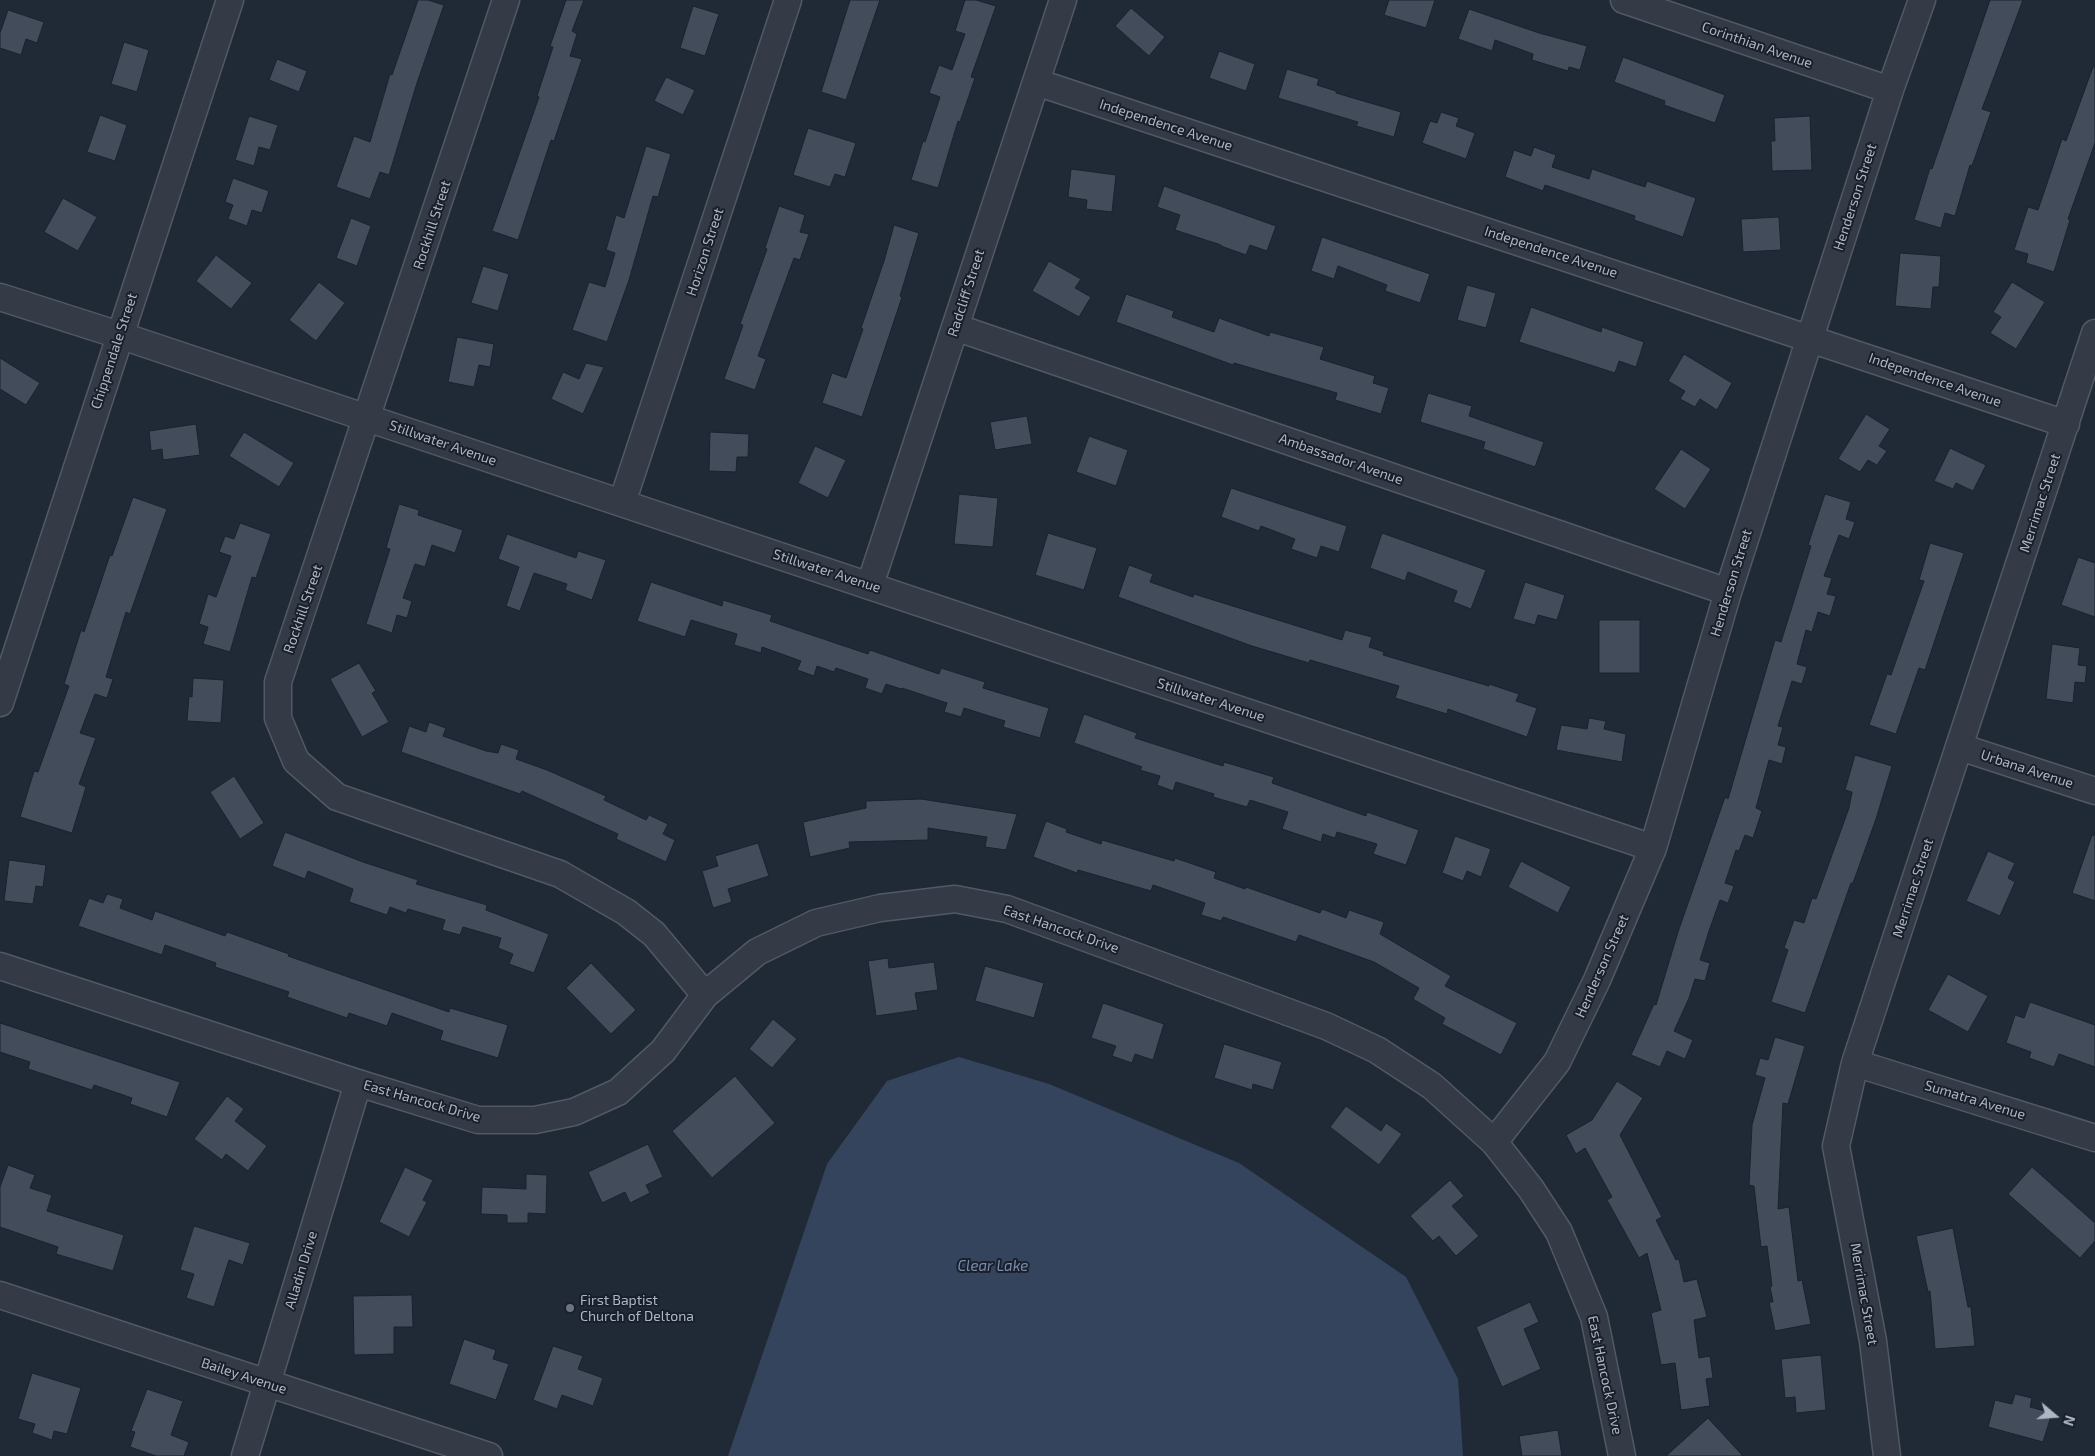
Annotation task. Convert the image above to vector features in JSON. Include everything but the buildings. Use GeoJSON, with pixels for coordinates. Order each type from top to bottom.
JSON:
{"type":"FeatureCollection","features":[{"type":"Feature","properties":{"kind":"street","name":"Chippendale Street"},"geometry":{"type":"LineString","coordinates":[[0,702],[230,0]]}},
{"type":"Feature","properties":{"kind":"street","name":"Rockhill Street"},"geometry":{"type":"LineString","coordinates":[[506,0],[278,682],[278,718],[296,761],[337,797],[560,874],[626,912],[654,934],[705,995]]}},
{"type":"Feature","properties":{"kind":"street","name":"Horizon Street"},"geometry":{"type":"LineString","coordinates":[[622,503],[788,0]]}},
{"type":"Feature","properties":{"kind":"street","name":"Radcliff Street"},"geometry":{"type":"LineString","coordinates":[[870,586],[1063,0]]}},
{"type":"Feature","properties":{"kind":"street","name":"Corinthian Avenue"},"geometry":{"type":"LineString","coordinates":[[1624,0],[1890,90]]}},
{"type":"Feature","properties":{"kind":"street","name":"Henderson Street"},"geometry":{"type":"LineString","coordinates":[[1494,1142],[1557,1062],[1597,980],[1654,848],[1728,592],[1890,90],[1922,0]]}},
{"type":"Feature","properties":{"kind":"street","name":"Independence Avenue"},"geometry":{"type":"LineString","coordinates":[[1036,82],[2066,424]]}},
{"type":"Feature","properties":{"kind":"street","name":"Stillwater Avenue"},"geometry":{"type":"LineString","coordinates":[[0,297],[120,335],[1654,848]]}},
{"type":"Feature","properties":{"kind":"street","name":"Ambassador Avenue"},"geometry":{"type":"LineString","coordinates":[[955,327],[1728,592]]}},
{"type":"Feature","properties":{"kind":"street","name":"Merrimac Street"},"geometry":{"type":"LineString","coordinates":[[1887,1456],[1873,1341],[1836,1146],[1855,1063],[2095,333]]}},
{"type":"Feature","properties":{"kind":"street","name":"Urbana Avenue"},"geometry":{"type":"LineString","coordinates":[[1960,747],[2095,791]]}},
{"type":"Feature","properties":{"kind":"street","name":"East Hancock Drive"},"geometry":{"type":"LineString","coordinates":[[0,966],[358,1083],[478,1120],[535,1120],[574,1112],[618,1092],[663,1051],[705,995],[757,952],[816,923],[880,908],[955,899],[1007,909],[1326,1026],[1376,1050],[1432,1086],[1494,1142],[1531,1189],[1559,1232],[1594,1317],[1622,1456]]}},
{"type":"Feature","properties":{"kind":"street","name":"Sumatra Avenue"},"geometry":{"type":"LineString","coordinates":[[1855,1063],[2095,1138]]}},
{"type":"Feature","properties":{"kind":"street","name":"Alladin Drive"},"geometry":{"type":"LineString","coordinates":[[245,1456],[358,1083]]}},
{"type":"Feature","properties":{"kind":"street","name":"Bailey Avenue"},"geometry":{"type":"LineString","coordinates":[[0,1295],[489,1456]]}},
{"type":"Feature","properties":{"kind":"water","name":"Clear Lake"},"geometry":{"type":"Polygon","coordinates":[[[959,1057],[1049,1084],[1239,1163],[1406,1277],[1458,1379],[1463,1456],[728,1456],[827,1164],[887,1081],[959,1057]]]}},
{"type":"Feature","properties":{"kind":"place","name":"First Baptist Church of Deltona"},"geometry":{"type":"Point","coordinates":[570,1308]}}]}
